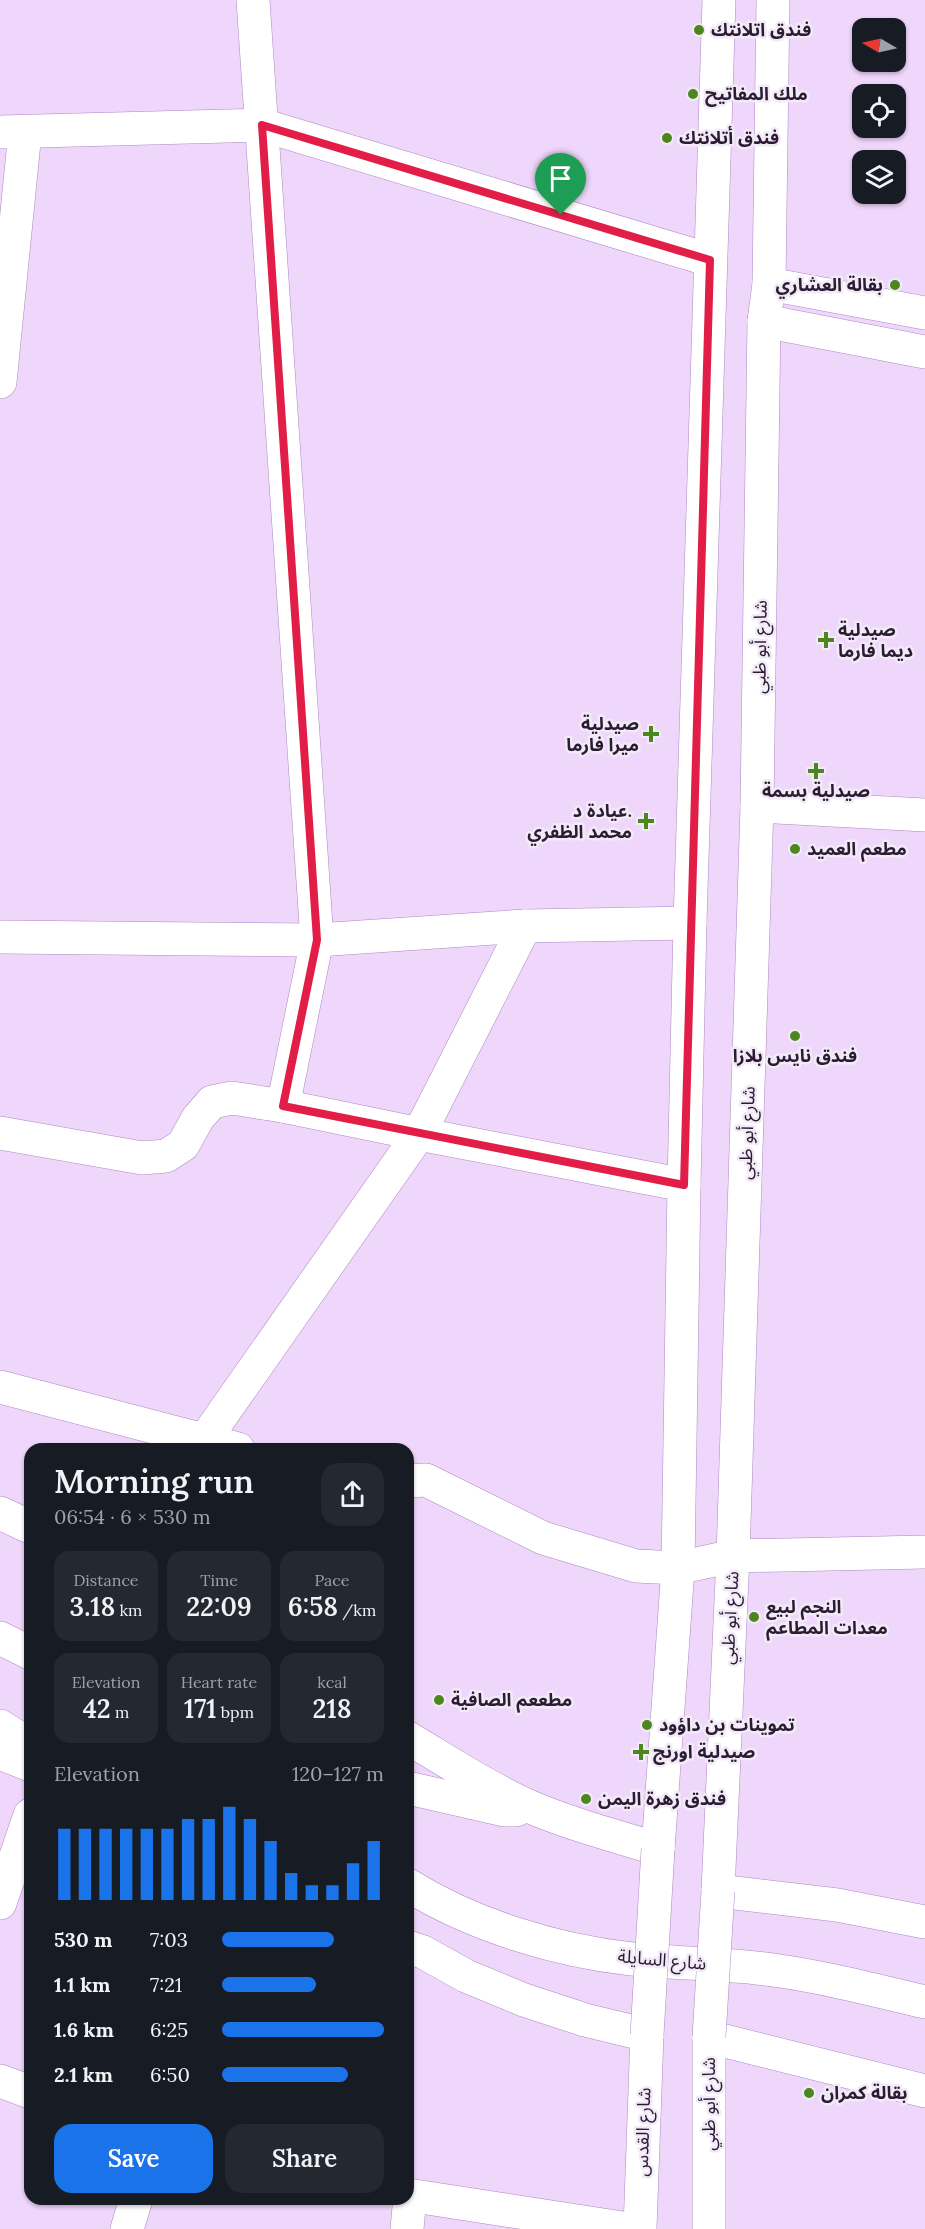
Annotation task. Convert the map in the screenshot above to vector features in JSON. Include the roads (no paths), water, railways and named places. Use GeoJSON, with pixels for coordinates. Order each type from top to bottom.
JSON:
{"type":"FeatureCollection","features":[{"type":"Feature","properties":{"kind":"street"},"geometry":{"type":"LineString","coordinates":[[254,0],[317,940],[283,1106]]}},
{"type":"Feature","properties":{"kind":"street"},"geometry":{"type":"LineString","coordinates":[[414,1949],[466,1976],[525,2000],[585,2020],[647,2035],[678,1568],[690,923],[719,0]]}},
{"type":"Feature","properties":{"kind":"street","name":"شارع أبو ظبي"},"geometry":{"type":"LineString","coordinates":[[709,2229],[709,2037],[733,1556],[757,806],[773,0]]}},
{"type":"Feature","properties":{"kind":"street"},"geometry":{"type":"LineString","coordinates":[[0,382],[12,132],[262,125],[710,260]]}},
{"type":"Feature","properties":{"kind":"street"},"geometry":{"type":"LineString","coordinates":[[769,284],[925,313]]}},
{"type":"Feature","properties":{"kind":"street"},"geometry":{"type":"LineString","coordinates":[[765,321],[925,352]]}},
{"type":"Feature","properties":{"kind":"street"},"geometry":{"type":"LineString","coordinates":[[757,806],[925,815]]}},
{"type":"Feature","properties":{"kind":"street"},"geometry":{"type":"LineString","coordinates":[[0,937],[317,940],[525,926],[690,923]]}},
{"type":"Feature","properties":{"kind":"street"},"geometry":{"type":"LineString","coordinates":[[202,1443],[420,1134],[525,926]]}},
{"type":"Feature","properties":{"kind":"street"},"geometry":{"type":"LineString","coordinates":[[0,1133],[142,1158],[166,1156],[183,1145],[198,1119],[212,1102],[232,1098],[684,1185]]}},
{"type":"Feature","properties":{"kind":"street"},"geometry":{"type":"LineString","coordinates":[[0,1387],[197,1443]]}},
{"type":"Feature","properties":{"kind":"street"},"geometry":{"type":"LineString","coordinates":[[414,1481],[426,1480],[543,1538],[636,1566],[678,1568],[733,1556],[925,1552]]}},
{"type":"Feature","properties":{"kind":"street"},"geometry":{"type":"LineString","coordinates":[[0,1513],[24,1524]]}},
{"type":"Feature","properties":{"kind":"street"},"geometry":{"type":"LineString","coordinates":[[0,1638],[24,1650]]}},
{"type":"Feature","properties":{"kind":"street"},"geometry":{"type":"LineString","coordinates":[[0,1726],[24,1741]]}},
{"type":"Feature","properties":{"kind":"street"},"geometry":{"type":"LineString","coordinates":[[414,1742],[526,1805],[658,1849]]}},
{"type":"Feature","properties":{"kind":"street"},"geometry":{"type":"LineString","coordinates":[[0,1753],[24,1763]]}},
{"type":"Feature","properties":{"kind":"street"},"geometry":{"type":"LineString","coordinates":[[414,1789],[504,1810],[516,1810],[526,1805]]}},
{"type":"Feature","properties":{"kind":"street"},"geometry":{"type":"LineString","coordinates":[[0,1903],[24,1833]]}},
{"type":"Feature","properties":{"kind":"street","name":"شارع السايلة"},"geometry":{"type":"LineString","coordinates":[[414,1888],[426,1896],[499,1928],[561,1947],[630,1959],[772,1970],[829,1980],[925,2002]]}},
{"type":"Feature","properties":{"kind":"street"},"geometry":{"type":"LineString","coordinates":[[718,1891],[837,1905],[925,1922]]}},
{"type":"Feature","properties":{"kind":"street","name":"شارع القدس"},"geometry":{"type":"LineString","coordinates":[[640,2229],[647,2035]]}},
{"type":"Feature","properties":{"kind":"street"},"geometry":{"type":"LineString","coordinates":[[709,2037],[925,2091]]}},
{"type":"Feature","properties":{"kind":"street"},"geometry":{"type":"LineString","coordinates":[[0,2081],[24,2090]]}},
{"type":"Feature","properties":{"kind":"street"},"geometry":{"type":"LineString","coordinates":[[414,2197],[629,2229]]}},
{"type":"Feature","properties":{"kind":"street"},"geometry":{"type":"LineString","coordinates":[[127,2229],[134,2205]]}},
{"type":"Feature","properties":{"kind":"street"},"geometry":{"type":"LineString","coordinates":[[407,2229],[408,2205]]}},
{"type":"Feature","properties":{"kind":"place","name":"فندق اتلانتك"},"geometry":{"type":"Point","coordinates":[699,30]}},
{"type":"Feature","properties":{"kind":"place","name":"ملك المفاتيح"},"geometry":{"type":"Point","coordinates":[693,94]}},
{"type":"Feature","properties":{"kind":"place","name":"فندق أتلانتك"},"geometry":{"type":"Point","coordinates":[667,138]}},
{"type":"Feature","properties":{"kind":"place","name":"بقالة العشاري"},"geometry":{"type":"Point","coordinates":[895,285]}},
{"type":"Feature","properties":{"kind":"place","name":"صيدلية ديما فارما"},"geometry":{"type":"Point","coordinates":[826,640]}},
{"type":"Feature","properties":{"kind":"place","name":"صيدلية ميرا فارما"},"geometry":{"type":"Point","coordinates":[651,734]}},
{"type":"Feature","properties":{"kind":"place","name":"صيدلية بسمة"},"geometry":{"type":"Point","coordinates":[816,771]}},
{"type":"Feature","properties":{"kind":"place","name":"عيادة د. محمد الظفري"},"geometry":{"type":"Point","coordinates":[646,821]}},
{"type":"Feature","properties":{"kind":"place","name":"مطعم العميد"},"geometry":{"type":"Point","coordinates":[795,849]}},
{"type":"Feature","properties":{"kind":"place","name":"فندق نايس بلازا"},"geometry":{"type":"Point","coordinates":[795,1036]}},
{"type":"Feature","properties":{"kind":"place","name":"النجم لبيع معدات المطاعم"},"geometry":{"type":"Point","coordinates":[754,1617]}},
{"type":"Feature","properties":{"kind":"place","name":"مطععم الصافية"},"geometry":{"type":"Point","coordinates":[439,1700]}},
{"type":"Feature","properties":{"kind":"place","name":"تموينات بن داؤود"},"geometry":{"type":"Point","coordinates":[647,1725]}},
{"type":"Feature","properties":{"kind":"place","name":"صيدلية اورنج"},"geometry":{"type":"Point","coordinates":[641,1752]}},
{"type":"Feature","properties":{"kind":"place","name":"فندق زهرة اليمن"},"geometry":{"type":"Point","coordinates":[586,1799]}},
{"type":"Feature","properties":{"kind":"place","name":"بقالة كمران"},"geometry":{"type":"Point","coordinates":[809,2093]}}]}
